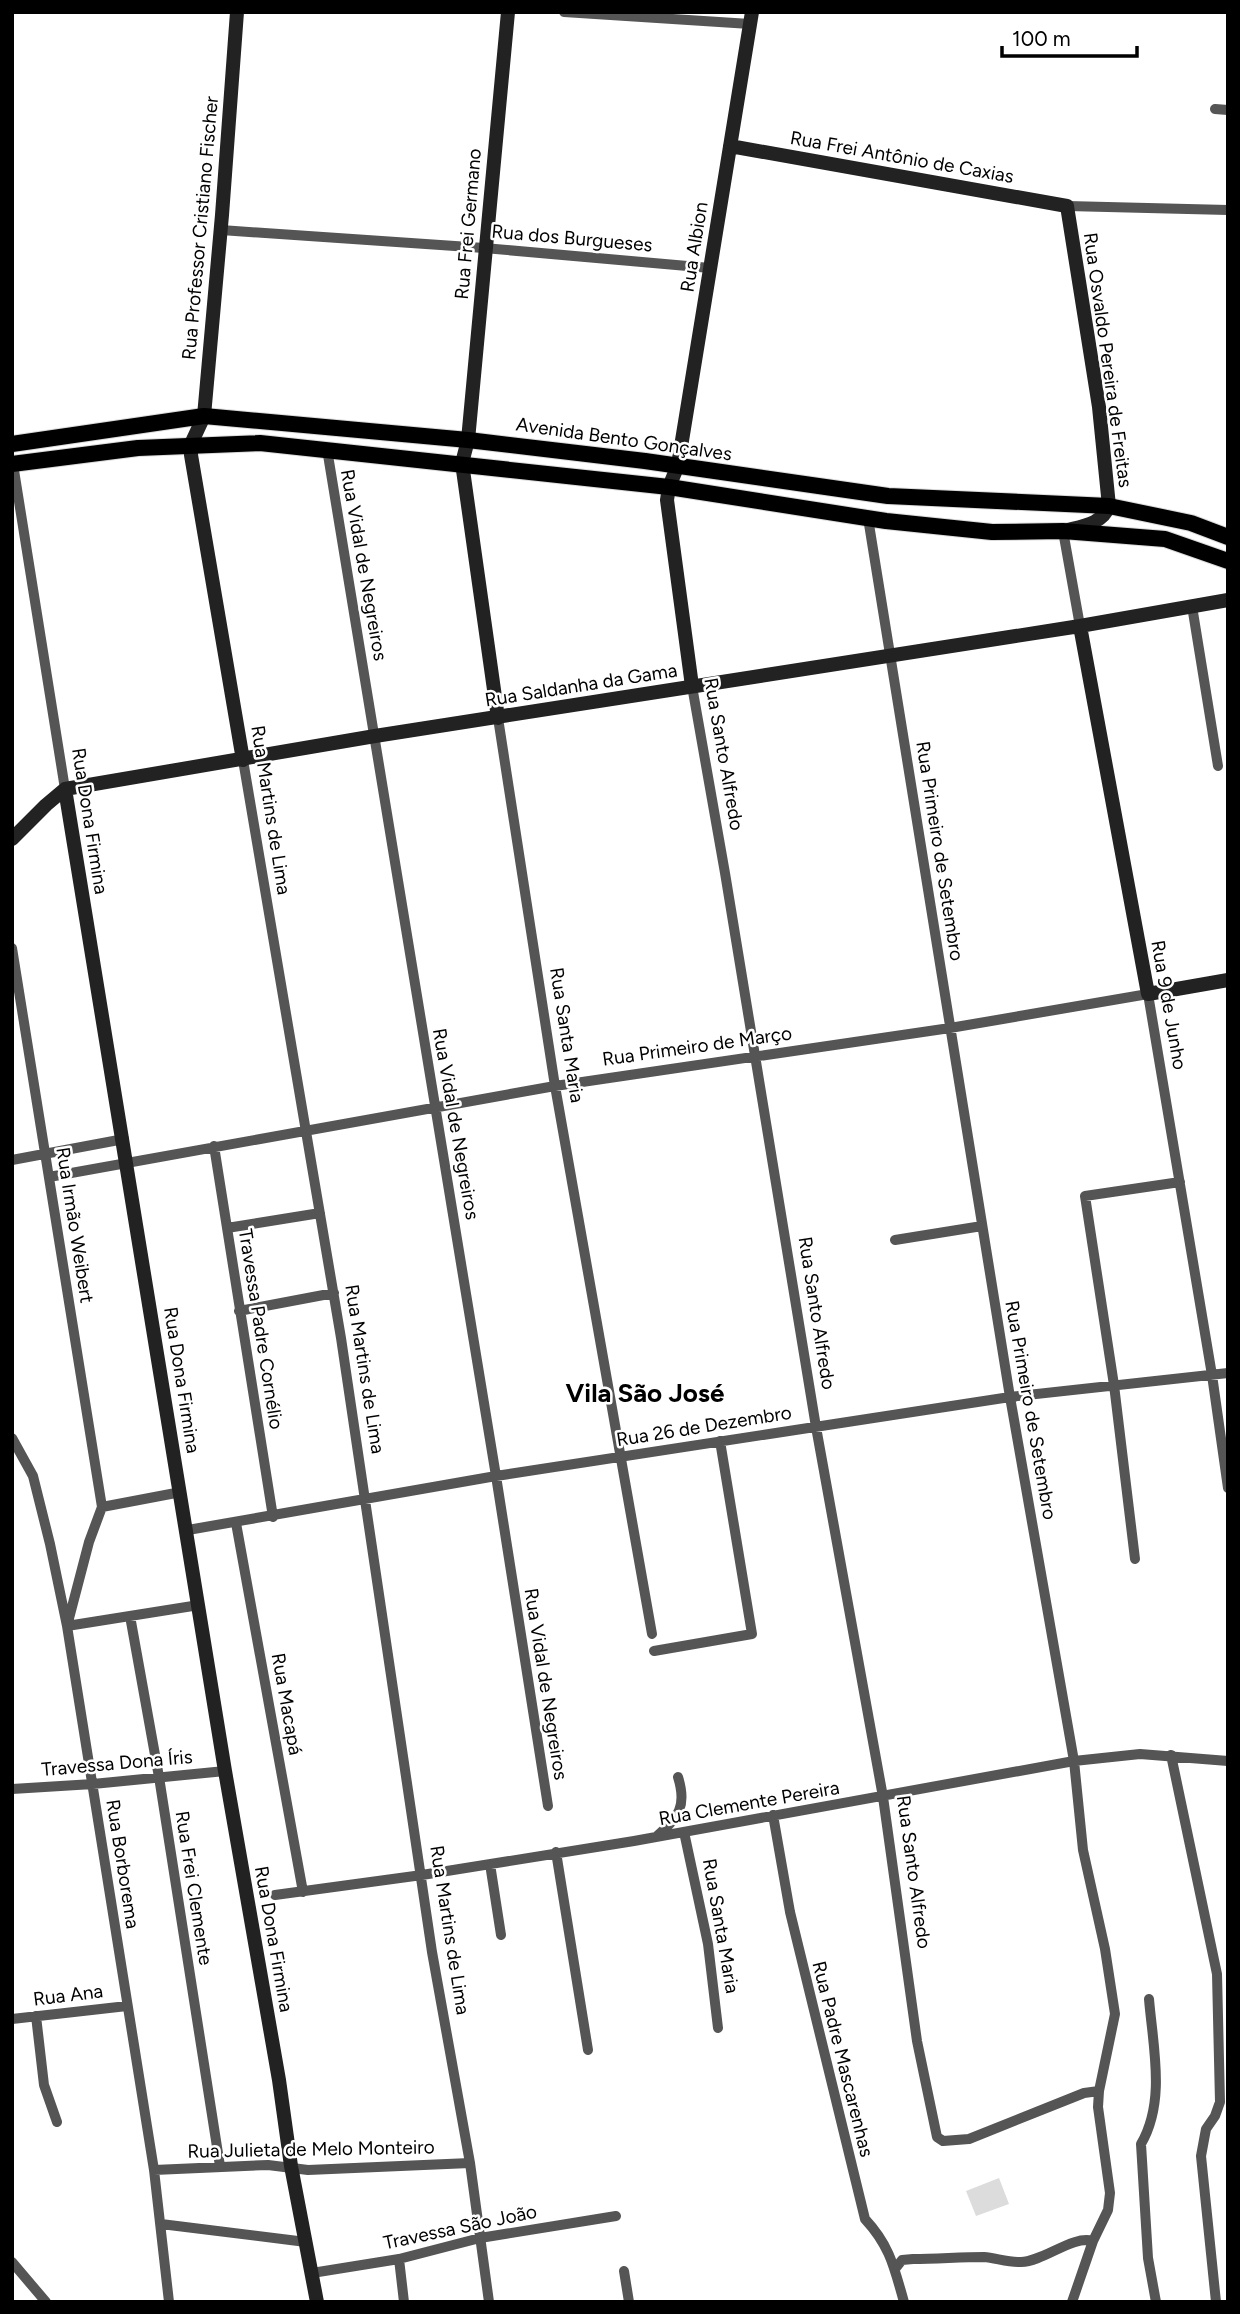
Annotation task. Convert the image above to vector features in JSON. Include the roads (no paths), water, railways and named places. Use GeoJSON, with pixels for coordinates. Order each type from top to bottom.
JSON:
{"type":"FeatureCollection","features":[{"type":"Feature","properties":{"kind":"main road","name":"Avenida Bento Gonçalves"},"geometry":{"type":"LineString","coordinates":[[12,444],[204,416],[468,440],[678,465],[888,496],[1109,506],[1191,523],[1228,537]]}},
{"type":"Feature","properties":{"kind":"main road"},"geometry":{"type":"LineString","coordinates":[[13,464],[138,448],[260,443],[669,487],[868,518],[992,532],[1063,531],[1165,539],[1228,561]]}},
{"type":"Feature","properties":{"kind":"street","name":"Rua Professor Cristiano Fischer"},"geometry":{"type":"LineString","coordinates":[[191,444],[204,416],[237,12]]}},
{"type":"Feature","properties":{"kind":"street","name":"Rua Frei Germano"},"geometry":{"type":"LineString","coordinates":[[468,440],[508,12]]}},
{"type":"Feature","properties":{"kind":"street"},"geometry":{"type":"LineString","coordinates":[[564,12],[751,18]]}},
{"type":"Feature","properties":{"kind":"street","name":"Rua Albion"},"geometry":{"type":"LineString","coordinates":[[669,487],[678,465],[751,18]]}},
{"type":"Feature","properties":{"kind":"street"},"geometry":{"type":"LineString","coordinates":[[1215,109],[1228,110]]}},
{"type":"Feature","properties":{"kind":"street","name":"Rua Frei Antônio de Caxias"},"geometry":{"type":"LineString","coordinates":[[730,146],[1067,206]]}},
{"type":"Feature","properties":{"kind":"street"},"geometry":{"type":"LineString","coordinates":[[1067,206],[1228,210]]}},
{"type":"Feature","properties":{"kind":"street","name":"Rua Osvaldo Pereira de Freitas"},"geometry":{"type":"LineString","coordinates":[[1063,531],[1097,521],[1104,516],[1109,506],[1099,407],[1067,206]]}},
{"type":"Feature","properties":{"kind":"street","name":"Rua dos Burgueses"},"geometry":{"type":"LineString","coordinates":[[221,230],[484,248],[710,268]]}},
{"type":"Feature","properties":{"kind":"street","name":"Rua Santa Maria"},"geometry":{"type":"LineString","coordinates":[[468,440],[462,463],[498,719],[555,1086],[652,1634]]}},
{"type":"Feature","properties":{"kind":"street","name":"Rua Martins de Lima"},"geometry":{"type":"LineString","coordinates":[[191,444],[334,1293],[432,1952],[470,2162],[489,2302]]}},
{"type":"Feature","properties":{"kind":"street","name":"Rua Vidal de Negreiros"},"geometry":{"type":"LineString","coordinates":[[327,449],[548,1806]]}},
{"type":"Feature","properties":{"kind":"street","name":"Rua Dona Firmina"},"geometry":{"type":"LineString","coordinates":[[13,464],[291,2166],[317,2302]]}},
{"type":"Feature","properties":{"kind":"street","name":"Rua Santo Alfredo"},"geometry":{"type":"LineString","coordinates":[[669,487],[667,508],[692,686],[816,1427],[883,1797],[917,2041],[937,2137],[943,2141],[969,2139],[1084,2093],[1098,2091]]}},
{"type":"Feature","properties":{"kind":"street","name":"Rua Primeiro de Setembro"},"geometry":{"type":"LineString","coordinates":[[868,518],[1010,1397],[1074,1761],[1083,1850],[1105,1949],[1115,2014],[1098,2091],[1110,2193],[1108,2210],[1093,2241],[1072,2302]]}},
{"type":"Feature","properties":{"kind":"street","name":"Rua 9 de Junho"},"geometry":{"type":"LineString","coordinates":[[1063,531],[1148,994],[1212,1375],[1228,1488]]}},
{"type":"Feature","properties":{"kind":"street","name":"Rua Saldanha da Gama"},"geometry":{"type":"LineString","coordinates":[[65,789],[375,736],[498,719],[1228,600]]}},
{"type":"Feature","properties":{"kind":"street"},"geometry":{"type":"LineString","coordinates":[[1192,606],[1218,766]]}},
{"type":"Feature","properties":{"kind":"street"},"geometry":{"type":"LineString","coordinates":[[12,839],[65,789]]}},
{"type":"Feature","properties":{"kind":"street","name":"Rua Irmão Weibert"},"geometry":{"type":"LineString","coordinates":[[12,948],[102,1507]]}},
{"type":"Feature","properties":{"kind":"street","name":"Rua Primeiro de Março"},"geometry":{"type":"LineString","coordinates":[[49,1177],[555,1086],[950,1028],[1228,980]]}},
{"type":"Feature","properties":{"kind":"street"},"geometry":{"type":"LineString","coordinates":[[12,1160],[124,1139]]}},
{"type":"Feature","properties":{"kind":"street","name":"Travessa Padre Cornélio"},"geometry":{"type":"LineString","coordinates":[[215,1146],[273,1517]]}},
{"type":"Feature","properties":{"kind":"street"},"geometry":{"type":"LineString","coordinates":[[1135,1559],[1114,1385],[1084,1196],[1180,1182]]}},
{"type":"Feature","properties":{"kind":"street"},"geometry":{"type":"LineString","coordinates":[[227,1228],[320,1213]]}},
{"type":"Feature","properties":{"kind":"street"},"geometry":{"type":"LineString","coordinates":[[895,1240],[982,1226]]}},
{"type":"Feature","properties":{"kind":"street"},"geometry":{"type":"LineString","coordinates":[[239,1311],[334,1293]]}},
{"type":"Feature","properties":{"kind":"street","name":"Rua 26 de Dezembro"},"geometry":{"type":"LineString","coordinates":[[188,1530],[496,1476],[1010,1397],[1228,1373]]}},
{"type":"Feature","properties":{"kind":"street","name":"Rua Borborema"},"geometry":{"type":"LineString","coordinates":[[12,1438],[33,1476],[66,1626],[154,2170],[169,2302]]}},
{"type":"Feature","properties":{"kind":"street"},"geometry":{"type":"LineString","coordinates":[[654,1651],[752,1634],[720,1441]]}},
{"type":"Feature","properties":{"kind":"street"},"geometry":{"type":"LineString","coordinates":[[181,1493],[102,1507],[89,1542],[66,1626],[199,1605]]}},
{"type":"Feature","properties":{"kind":"street","name":"Rua Macapá"},"geometry":{"type":"LineString","coordinates":[[236,1523],[303,1892]]}},
{"type":"Feature","properties":{"kind":"street","name":"Rua Frei Clemente"},"geometry":{"type":"LineString","coordinates":[[130,1616],[159,1777],[220,2166]]}},
{"type":"Feature","properties":{"kind":"street","name":"Rua Clemente Pereira"},"geometry":{"type":"LineString","coordinates":[[275,1895],[422,1875],[684,1832],[1074,1761],[1140,1754],[1228,1761]]}},
{"type":"Feature","properties":{"kind":"street"},"geometry":{"type":"LineString","coordinates":[[1171,1755],[1217,1974],[1221,2086],[1215,2116],[1206,2129],[1201,2156],[1216,2302]]}},
{"type":"Feature","properties":{"kind":"street","name":"Travessa Dona Íris"},"geometry":{"type":"LineString","coordinates":[[12,1788],[93,1784],[226,1771]]}},
{"type":"Feature","properties":{"kind":"street"},"geometry":{"type":"LineString","coordinates":[[657,1836],[671,1823],[682,1806],[678,1777]]}},
{"type":"Feature","properties":{"kind":"street","name":"Rua Padre Mascarenhas"},"geometry":{"type":"LineString","coordinates":[[773,1815],[790,1912],[865,2219],[881,2235],[895,2269],[904,2302]]}},
{"type":"Feature","properties":{"kind":"street","name":"Rua Santa Maria"},"geometry":{"type":"LineString","coordinates":[[684,1832],[708,1944],[718,2028]]}},
{"type":"Feature","properties":{"kind":"street"},"geometry":{"type":"LineString","coordinates":[[556,1852],[588,2050]]}},
{"type":"Feature","properties":{"kind":"street"},"geometry":{"type":"LineString","coordinates":[[490,1864],[501,1935]]}},
{"type":"Feature","properties":{"kind":"street"},"geometry":{"type":"LineString","coordinates":[[1149,1999],[1156,2098],[1150,2128],[1141,2144],[1148,2258],[1156,2302]]}},
{"type":"Feature","properties":{"kind":"street","name":"Rua Ana"},"geometry":{"type":"LineString","coordinates":[[12,2019],[127,2006]]}},
{"type":"Feature","properties":{"kind":"street"},"geometry":{"type":"LineString","coordinates":[[36,2017],[44,2085],[57,2122]]}},
{"type":"Feature","properties":{"kind":"street","name":"Rua Julieta de Melo Monteiro"},"geometry":{"type":"LineString","coordinates":[[154,2170],[291,2166],[308,2170],[470,2162]]}},
{"type":"Feature","properties":{"kind":"street","name":"Travessa São João"},"geometry":{"type":"LineString","coordinates":[[312,2273],[399,2259],[480,2238],[616,2216]]}},
{"type":"Feature","properties":{"kind":"street"},"geometry":{"type":"LineString","coordinates":[[161,2224],[306,2242]]}},
{"type":"Feature","properties":{"kind":"street"},"geometry":{"type":"LineString","coordinates":[[895,2269],[902,2260],[913,2259],[986,2257],[1021,2262],[1041,2258],[1077,2241],[1093,2241]]}},
{"type":"Feature","properties":{"kind":"street"},"geometry":{"type":"LineString","coordinates":[[399,2259],[404,2302]]}},
{"type":"Feature","properties":{"kind":"street"},"geometry":{"type":"LineString","coordinates":[[12,2262],[46,2302]]}},
{"type":"Feature","properties":{"kind":"street"},"geometry":{"type":"LineString","coordinates":[[624,2271],[629,2302]]}},
{"type":"Feature","properties":{"kind":"district","name":"Vila São José"},"geometry":{"type":"Point","coordinates":[645,1393]}}]}
